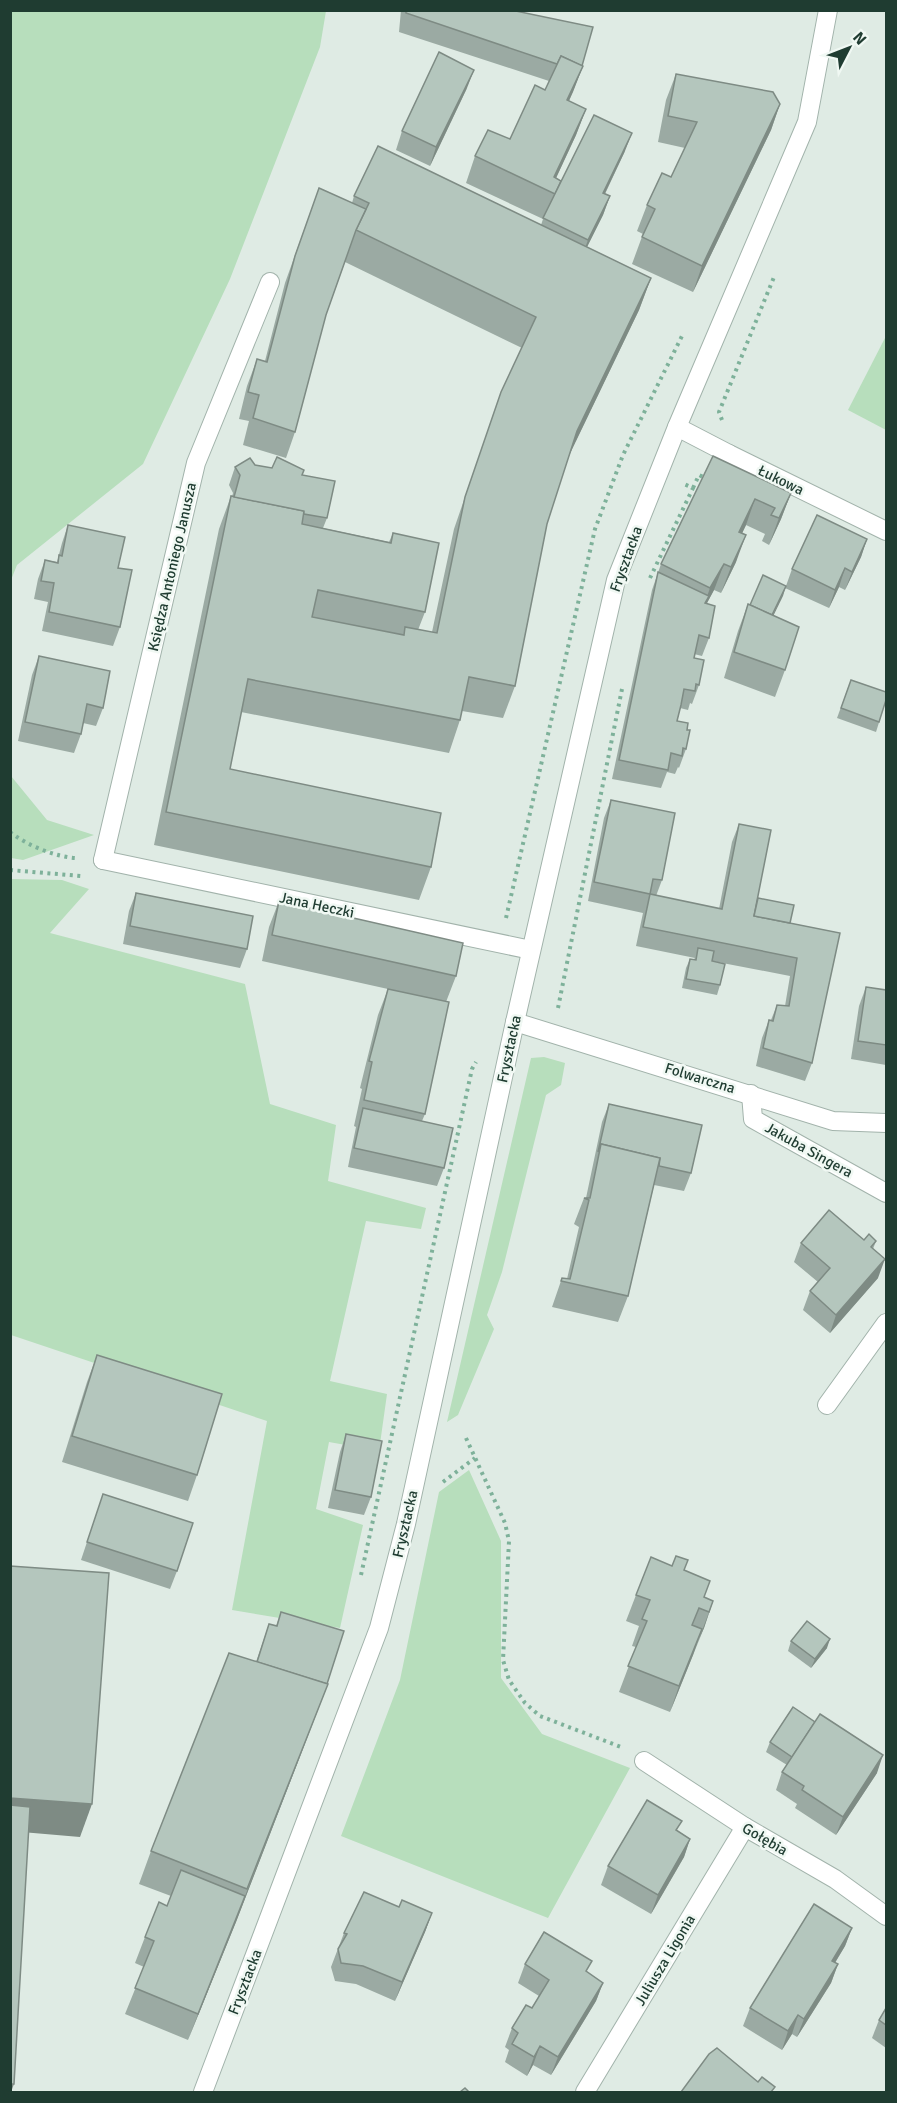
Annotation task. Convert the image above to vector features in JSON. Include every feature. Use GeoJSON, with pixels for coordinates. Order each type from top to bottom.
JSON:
{"type":"FeatureCollection","features":[{"type":"Feature","properties":{"kind":"street","name":"Frysztacka"},"geometry":{"type":"LineString","coordinates":[[203,2092],[380,1628],[406,1524],[514,1022],[616,580],[677,427],[807,122],[828,10]]}},
{"type":"Feature","properties":{"kind":"street","name":"Księdza Antoniego Janusza"},"geometry":{"type":"LineString","coordinates":[[103,860],[196,462],[270,282]]}},
{"type":"Feature","properties":{"kind":"street","name":"Łukowa"},"geometry":{"type":"LineString","coordinates":[[677,427],[886,531]]}},
{"type":"Feature","properties":{"kind":"street","name":"Jana Heczki"},"geometry":{"type":"LineString","coordinates":[[103,860],[531,950]]}},
{"type":"Feature","properties":{"kind":"street","name":"Folwarczna"},"geometry":{"type":"LineString","coordinates":[[514,1022],[833,1121],[886,1123]]}},
{"type":"Feature","properties":{"kind":"street","name":"Jakuba Singera"},"geometry":{"type":"LineString","coordinates":[[751,1094],[753,1119],[886,1193]]}},
{"type":"Feature","properties":{"kind":"street"},"geometry":{"type":"LineString","coordinates":[[827,1405],[886,1323]]}},
{"type":"Feature","properties":{"kind":"street","name":"Gołębia"},"geometry":{"type":"LineString","coordinates":[[644,1761],[745,1827],[835,1879],[886,1916]]}},
{"type":"Feature","properties":{"kind":"street","name":"Juliusza Ligonia"},"geometry":{"type":"LineString","coordinates":[[585,2092],[745,1827]]}},
{"type":"Feature","properties":{"kind":"path"},"geometry":{"type":"LineString","coordinates":[[646,584],[699,475],[715,482],[739,435],[725,426],[719,412],[777,270]]}},
{"type":"Feature","properties":{"kind":"path"},"geometry":{"type":"LineString","coordinates":[[624,455],[693,488]]}},
{"type":"Feature","properties":{"kind":"path"},"geometry":{"type":"LineString","coordinates":[[553,1033],[625,677]]}},
{"type":"Feature","properties":{"kind":"path"},"geometry":{"type":"LineString","coordinates":[[10,832],[18,839],[67,858],[103,860]]}},
{"type":"Feature","properties":{"kind":"path"},"geometry":{"type":"LineString","coordinates":[[10,870],[89,877]]}},
{"type":"Feature","properties":{"kind":"path"},"geometry":{"type":"LineString","coordinates":[[465,1438],[505,1523],[509,1541],[502,1660],[508,1680],[525,1703],[540,1716],[624,1748],[644,1761]]}},
{"type":"Feature","properties":{"kind":"green space"},"geometry":{"type":"Polygon","coordinates":[[[11,10],[326,11],[320,47],[230,279],[143,464],[17,565],[11,580],[11,10]]]}},
{"type":"Feature","properties":{"kind":"green space"},"geometry":{"type":"Polygon","coordinates":[[[886,336],[886,430],[848,410],[886,336]]]}},
{"type":"Feature","properties":{"kind":"green space"},"geometry":{"type":"Polygon","coordinates":[[[11,776],[47,820],[94,835],[23,860],[11,858],[11,776]]]}},
{"type":"Feature","properties":{"kind":"green space"},"geometry":{"type":"Polygon","coordinates":[[[11,879],[62,880],[89,889],[50,933],[245,984],[270,1104],[336,1125],[328,1181],[426,1208],[421,1229],[366,1221],[330,1381],[387,1394],[379,1451],[329,1442],[316,1509],[363,1525],[340,1628],[232,1610],[267,1421],[11,1335],[11,879]]]}},
{"type":"Feature","properties":{"kind":"green space"},"geometry":{"type":"Polygon","coordinates":[[[544,1057],[565,1063],[561,1085],[546,1095],[502,1272],[487,1315],[494,1329],[458,1415],[447,1422],[531,1058],[544,1057]]]}},
{"type":"Feature","properties":{"kind":"green space"},"geometry":{"type":"Polygon","coordinates":[[[469,1470],[501,1541],[501,1678],[542,1734],[630,1768],[548,1918],[341,1836],[400,1680],[439,1492],[469,1470]]]}},
{"type":"Feature","properties":{"kind":"building"},"geometry":{"type":"Polygon","coordinates":[[[406,10],[511,10],[593,27],[582,66],[561,56],[557,64],[406,13],[406,10]]]}},
{"type":"Feature","properties":{"kind":"building"},"geometry":{"type":"Polygon","coordinates":[[[439,52],[474,70],[436,147],[402,131],[439,52]]]}},
{"type":"Feature","properties":{"kind":"building"},"geometry":{"type":"Polygon","coordinates":[[[561,56],[583,66],[567,100],[586,109],[554,177],[561,181],[555,194],[475,156],[488,130],[510,139],[535,85],[545,90],[561,56]]]}},
{"type":"Feature","properties":{"kind":"building"},"geometry":{"type":"Polygon","coordinates":[[[676,74],[773,92],[780,104],[702,266],[642,237],[655,209],[647,205],[662,173],[671,177],[697,122],[668,116],[676,74]]]}},
{"type":"Feature","properties":{"kind":"building"},"geometry":{"type":"Polygon","coordinates":[[[594,115],[632,133],[603,193],[610,196],[588,240],[543,218],[594,115]]]}},
{"type":"Feature","properties":{"kind":"building"},"geometry":{"type":"Polygon","coordinates":[[[378,146],[651,278],[577,431],[547,524],[515,686],[469,677],[460,720],[248,679],[230,769],[441,813],[431,867],[166,812],[231,496],[304,511],[302,524],[391,543],[393,533],[439,543],[425,612],[318,590],[312,617],[404,635],[405,627],[437,633],[465,497],[501,392],[536,317],[356,230],[369,203],[354,196],[378,146]]]}},
{"type":"Feature","properties":{"kind":"building"},"geometry":{"type":"Polygon","coordinates":[[[319,188],[366,209],[356,230],[326,315],[295,432],[253,418],[259,395],[248,392],[257,359],[267,362],[295,256],[319,188]]]}},
{"type":"Feature","properties":{"kind":"building"},"geometry":{"type":"Polygon","coordinates":[[[713,456],[791,493],[779,518],[771,515],[775,508],[755,499],[739,532],[746,535],[731,567],[724,564],[710,588],[661,564],[713,456]]]}},
{"type":"Feature","properties":{"kind":"building"},"geometry":{"type":"Polygon","coordinates":[[[277,457],[304,470],[302,475],[335,481],[327,518],[234,497],[240,475],[235,467],[250,458],[255,465],[272,468],[277,457]]]}},
{"type":"Feature","properties":{"kind":"building"},"geometry":{"type":"Polygon","coordinates":[[[817,515],[867,539],[852,572],[845,568],[835,590],[792,569],[817,515]]]}},
{"type":"Feature","properties":{"kind":"building"},"geometry":{"type":"Polygon","coordinates":[[[68,525],[125,537],[118,568],[132,570],[120,627],[49,612],[54,583],[41,581],[45,560],[58,563],[59,555],[62,556],[68,525]]]}},
{"type":"Feature","properties":{"kind":"building"},"geometry":{"type":"Polygon","coordinates":[[[658,572],[709,596],[705,603],[715,606],[709,638],[699,635],[694,658],[704,660],[699,685],[696,684],[695,691],[684,689],[677,721],[688,723],[687,730],[690,730],[686,749],[683,748],[682,756],[671,753],[668,770],[619,760],[658,572]]]}},
{"type":"Feature","properties":{"kind":"building"},"geometry":{"type":"Polygon","coordinates":[[[763,575],[786,586],[772,615],[750,605],[763,575]]]}},
{"type":"Feature","properties":{"kind":"building"},"geometry":{"type":"Polygon","coordinates":[[[748,604],[799,627],[785,670],[734,652],[748,604]]]}},
{"type":"Feature","properties":{"kind":"building"},"geometry":{"type":"Polygon","coordinates":[[[39,656],[110,671],[103,708],[87,704],[81,734],[25,722],[39,656]]]}},
{"type":"Feature","properties":{"kind":"building"},"geometry":{"type":"Polygon","coordinates":[[[851,680],[886,692],[886,700],[879,722],[841,708],[851,680]]]}},
{"type":"Feature","properties":{"kind":"building"},"geometry":{"type":"Polygon","coordinates":[[[611,800],[675,813],[662,880],[653,879],[650,894],[594,882],[611,800]]]}},
{"type":"Feature","properties":{"kind":"building"},"geometry":{"type":"Polygon","coordinates":[[[739,824],[771,830],[754,916],[840,933],[812,1063],[763,1048],[769,1020],[773,1021],[777,1005],[789,1006],[797,958],[643,927],[650,894],[722,909],[739,824]]]}},
{"type":"Feature","properties":{"kind":"building"},"geometry":{"type":"Polygon","coordinates":[[[136,893],[253,916],[247,949],[130,926],[136,893]]]}},
{"type":"Feature","properties":{"kind":"building"},"geometry":{"type":"Polygon","coordinates":[[[758,898],[794,905],[790,923],[754,916],[758,898]]]}},
{"type":"Feature","properties":{"kind":"building"},"geometry":{"type":"Polygon","coordinates":[[[279,901],[463,943],[456,976],[272,935],[279,901]]]}},
{"type":"Feature","properties":{"kind":"building"},"geometry":{"type":"Polygon","coordinates":[[[698,948],[714,951],[712,961],[725,964],[720,985],[686,979],[690,959],[696,960],[698,948]]]}},
{"type":"Feature","properties":{"kind":"building"},"geometry":{"type":"Polygon","coordinates":[[[866,987],[886,990],[886,1045],[858,1041],[866,987]]]}},
{"type":"Feature","properties":{"kind":"building"},"geometry":{"type":"Polygon","coordinates":[[[388,989],[449,1002],[425,1114],[364,1100],[372,1062],[369,1061],[388,989]]]}},
{"type":"Feature","properties":{"kind":"building"},"geometry":{"type":"Polygon","coordinates":[[[609,1104],[702,1125],[691,1173],[659,1166],[660,1158],[601,1144],[598,1152],[609,1104]]]}},
{"type":"Feature","properties":{"kind":"building"},"geometry":{"type":"Polygon","coordinates":[[[363,1108],[453,1128],[444,1168],[354,1148],[363,1108]]]}},
{"type":"Feature","properties":{"kind":"building"},"geometry":{"type":"Polygon","coordinates":[[[601,1144],[660,1158],[628,1296],[561,1281],[562,1278],[570,1279],[589,1200],[584,1198],[590,1198],[601,1144]]]}},
{"type":"Feature","properties":{"kind":"building"},"geometry":{"type":"Polygon","coordinates":[[[829,1210],[864,1240],[869,1234],[876,1241],[871,1247],[885,1259],[836,1315],[810,1291],[830,1268],[801,1243],[829,1210]]]}},
{"type":"Feature","properties":{"kind":"building"},"geometry":{"type":"Polygon","coordinates":[[[97,1355],[222,1394],[197,1475],[72,1436],[97,1355]]]}},
{"type":"Feature","properties":{"kind":"building"},"geometry":{"type":"Polygon","coordinates":[[[346,1434],[382,1441],[371,1497],[335,1490],[346,1434]]]}},
{"type":"Feature","properties":{"kind":"building"},"geometry":{"type":"Polygon","coordinates":[[[103,1494],[193,1523],[177,1571],[87,1542],[103,1494]]]}},
{"type":"Feature","properties":{"kind":"building"},"geometry":{"type":"Polygon","coordinates":[[[676,1556],[688,1560],[684,1570],[710,1581],[704,1597],[713,1601],[709,1612],[699,1608],[692,1625],[702,1629],[679,1686],[628,1666],[647,1621],[642,1619],[650,1600],[636,1595],[651,1557],[672,1566],[676,1556]]]}},
{"type":"Feature","properties":{"kind":"building"},"geometry":{"type":"Polygon","coordinates":[[[10,1566],[109,1573],[92,1804],[10,1798],[10,1566]]]}},
{"type":"Feature","properties":{"kind":"building"},"geometry":{"type":"Polygon","coordinates":[[[281,1612],[344,1631],[327,1684],[257,1662],[269,1624],[277,1626],[281,1612]]]}},
{"type":"Feature","properties":{"kind":"building"},"geometry":{"type":"Polygon","coordinates":[[[807,1621],[830,1639],[815,1659],[791,1641],[807,1621]]]}},
{"type":"Feature","properties":{"kind":"building"},"geometry":{"type":"Polygon","coordinates":[[[229,1653],[328,1684],[247,1889],[151,1851],[229,1653]]]}},
{"type":"Feature","properties":{"kind":"building"},"geometry":{"type":"Polygon","coordinates":[[[793,1707],[815,1722],[792,1757],[770,1742],[793,1707]]]}},
{"type":"Feature","properties":{"kind":"building"},"geometry":{"type":"Polygon","coordinates":[[[820,1714],[883,1755],[843,1817],[802,1790],[804,1786],[782,1772],[820,1714]]]}},
{"type":"Feature","properties":{"kind":"building"},"geometry":{"type":"Polygon","coordinates":[[[647,1800],[682,1821],[676,1830],[690,1839],[658,1895],[608,1866],[647,1800]]]}},
{"type":"Feature","properties":{"kind":"building"},"geometry":{"type":"Polygon","coordinates":[[[10,1805],[30,1807],[14,2084],[10,2084],[10,1805]]]}},
{"type":"Feature","properties":{"kind":"building"},"geometry":{"type":"Polygon","coordinates":[[[181,1870],[245,1896],[198,2014],[135,1988],[154,1941],[145,1937],[159,1902],[167,1906],[181,1870]]]}},
{"type":"Feature","properties":{"kind":"building"},"geometry":{"type":"Polygon","coordinates":[[[364,1892],[399,1907],[402,1900],[432,1913],[402,1982],[363,1966],[341,1963],[338,1949],[347,1934],[344,1933],[364,1892]]]}},
{"type":"Feature","properties":{"kind":"building"},"geometry":{"type":"Polygon","coordinates":[[[814,1904],[852,1928],[832,1961],[838,1964],[804,2019],[798,2015],[788,2031],[750,2008],[814,1904]]]}},
{"type":"Feature","properties":{"kind":"building"},"geometry":{"type":"Polygon","coordinates":[[[544,1932],[592,1961],[586,1971],[603,1983],[558,2057],[540,2046],[534,2057],[512,2044],[518,2033],[512,2028],[526,2005],[532,2008],[549,1980],[525,1964],[544,1932]]]}},
{"type":"Feature","properties":{"kind":"building"},"geometry":{"type":"Polygon","coordinates":[[[886,2008],[886,2025],[879,2020],[886,2008]]]}},
{"type":"Feature","properties":{"kind":"building"},"geometry":{"type":"Polygon","coordinates":[[[717,2048],[758,2082],[762,2077],[775,2087],[771,2092],[681,2092],[709,2054],[717,2048]]]}}]}
